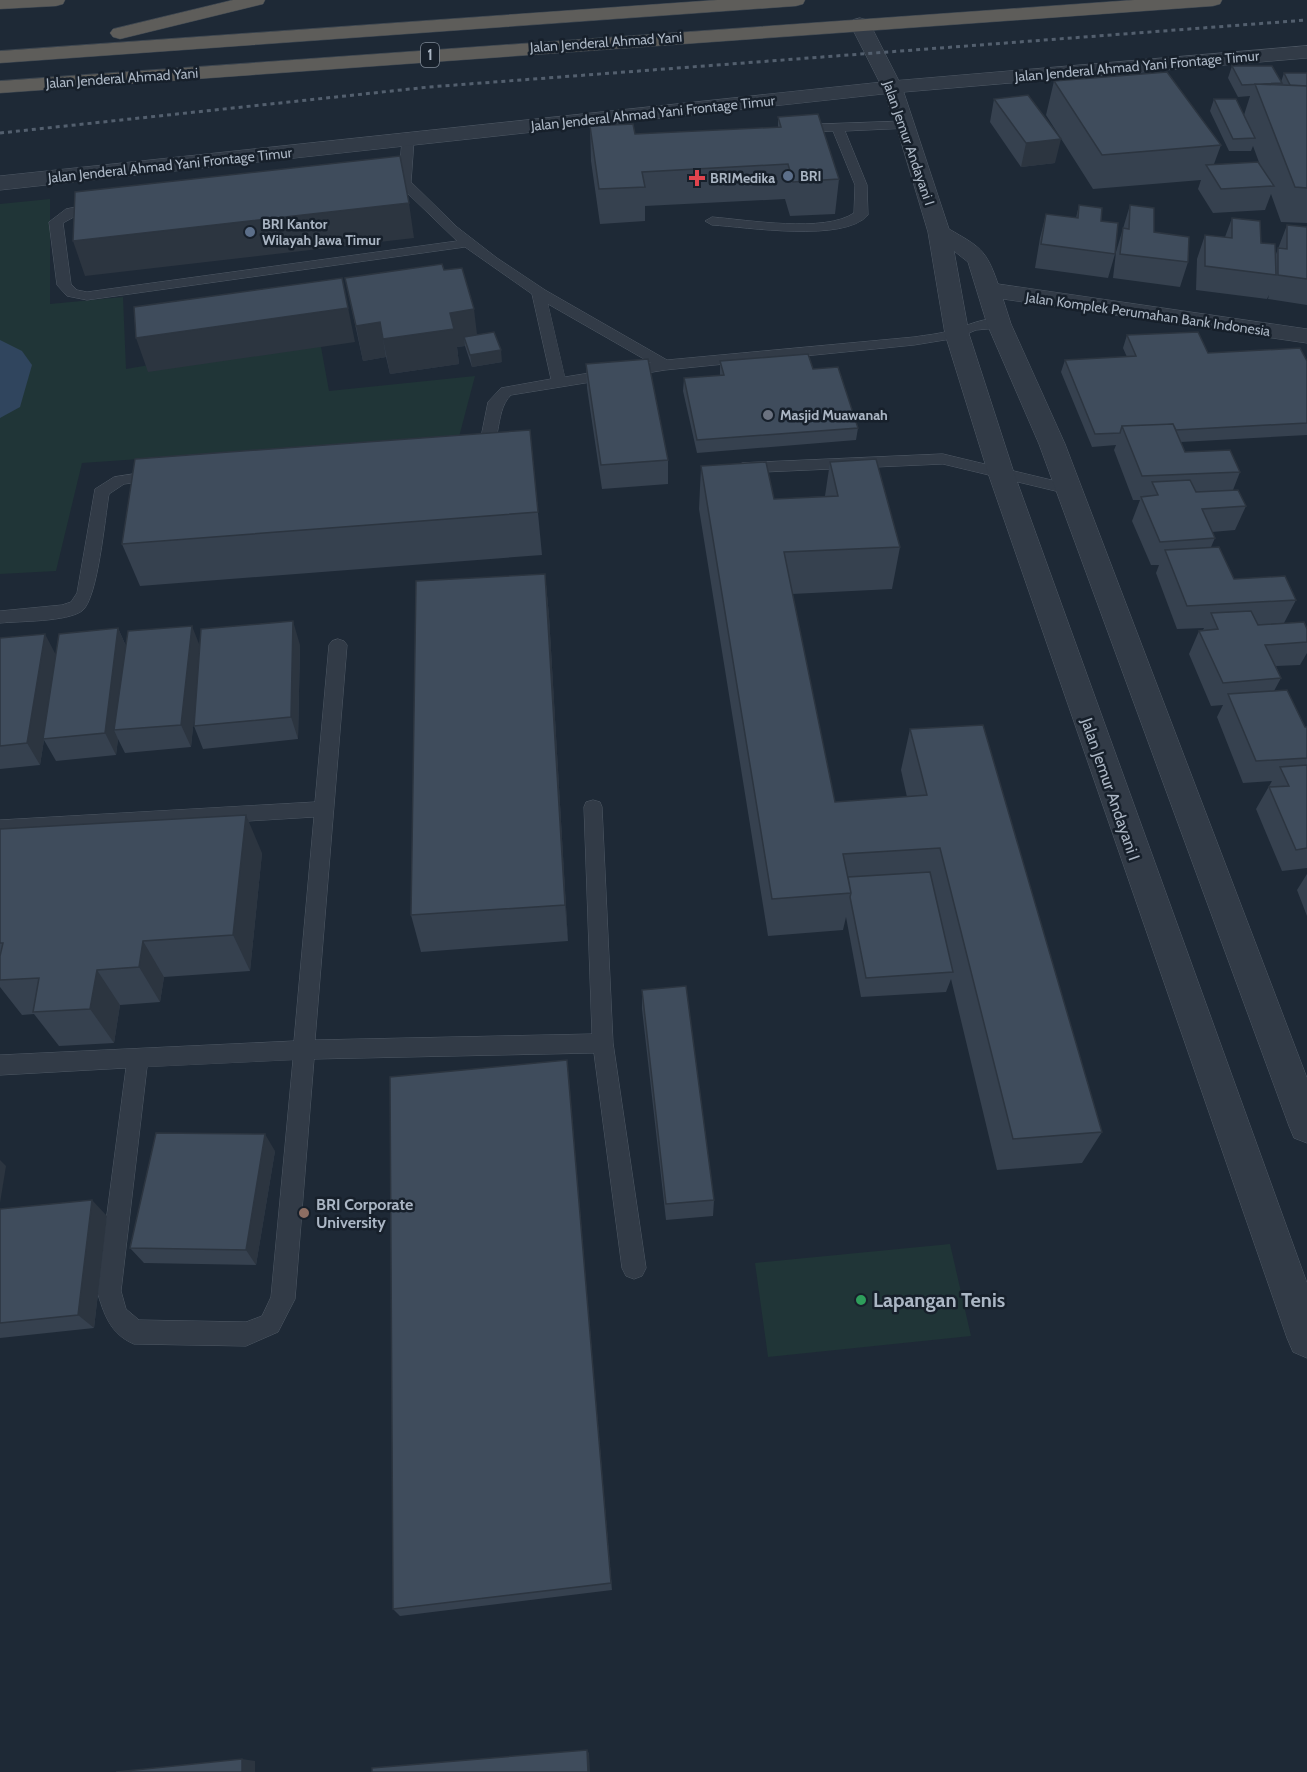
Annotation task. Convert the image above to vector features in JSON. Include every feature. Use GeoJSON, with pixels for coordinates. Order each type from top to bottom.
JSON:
{"type":"FeatureCollection","features":[{"type":"Feature","properties":{"kind":"highway"},"geometry":{"type":"LineString","coordinates":[[0,3],[56,0]]}},
{"type":"Feature","properties":{"kind":"highway"},"geometry":{"type":"LineString","coordinates":[[28,55],[256,0]]}},
{"type":"Feature","properties":{"kind":"highway","name":"Jalan Jenderal Ahmad Yani"},"geometry":{"type":"LineString","coordinates":[[0,57],[796,0]]}},
{"type":"Feature","properties":{"kind":"highway","name":"Jalan Jenderal Ahmad Yani"},"geometry":{"type":"LineString","coordinates":[[0,87],[1213,0]]}},
{"type":"Feature","properties":{"kind":"street","name":"Jalan Jemur Andayani I"},"geometry":{"type":"LineString","coordinates":[[860,24],[892,87],[906,125],[939,232],[957,334],[1001,473],[1307,1338]]}},
{"type":"Feature","properties":{"kind":"street","name":"Jalan Jenderal Ahmad Yani Frontage Timur"},"geometry":{"type":"LineString","coordinates":[[0,183],[892,87],[1147,74],[1307,52]]}},
{"type":"Feature","properties":{"kind":"street"},"geometry":{"type":"LineString","coordinates":[[939,232],[973,253],[979,261],[999,324],[1052,444],[1307,1126]]}},
{"type":"Feature","properties":{"kind":"street","name":"Jalan Komplek Perumahan Bank Indonesia"},"geometry":{"type":"LineString","coordinates":[[990,290],[1307,336]]}},
{"type":"Feature","properties":{"kind":"lane"},"geometry":{"type":"LineString","coordinates":[[789,130],[906,125]]}},
{"type":"Feature","properties":{"kind":"lane"},"geometry":{"type":"LineString","coordinates":[[712,221],[811,228],[849,223],[861,215],[861,185],[837,127]]}},
{"type":"Feature","properties":{"kind":"lane"},"geometry":{"type":"LineString","coordinates":[[405,183],[408,140]]}},
{"type":"Feature","properties":{"kind":"lane"},"geometry":{"type":"LineString","coordinates":[[364,182],[388,179],[405,183],[468,243],[539,294],[607,330],[665,365]]}},
{"type":"Feature","properties":{"kind":"lane"},"geometry":{"type":"LineString","coordinates":[[117,205],[81,208],[66,213],[56,222],[64,285],[72,292],[87,296],[468,243]]}},
{"type":"Feature","properties":{"kind":"lane"},"geometry":{"type":"LineString","coordinates":[[539,294],[559,382]]}},
{"type":"Feature","properties":{"kind":"lane"},"geometry":{"type":"LineString","coordinates":[[464,458],[477,456],[486,449],[495,402],[506,391],[665,365],[914,341],[957,334],[973,326],[999,324]]}},
{"type":"Feature","properties":{"kind":"lane"},"geometry":{"type":"LineString","coordinates":[[739,469],[943,459],[1068,489]]}},
{"type":"Feature","properties":{"kind":"lane"},"geometry":{"type":"LineString","coordinates":[[0,617],[63,611],[77,606],[85,594],[101,493],[107,485],[122,479],[176,472]]}},
{"type":"Feature","properties":{"kind":"lane"},"geometry":{"type":"LineString","coordinates":[[138,1057],[109,1291],[117,1316],[134,1332],[246,1334],[270,1324],[283,1299],[338,645]]}},
{"type":"Feature","properties":{"kind":"lane"},"geometry":{"type":"LineString","coordinates":[[593,807],[603,1043],[634,1268]]}},
{"type":"Feature","properties":{"kind":"lane"},"geometry":{"type":"LineString","coordinates":[[0,828],[325,809]]}},
{"type":"Feature","properties":{"kind":"lane"},"geometry":{"type":"LineString","coordinates":[[0,1065],[304,1050],[603,1043]]}},
{"type":"Feature","properties":{"kind":"green space"},"geometry":{"type":"Polygon","coordinates":[[[50,199],[50,304],[123,297],[126,369],[319,336],[329,391],[475,376],[459,437],[82,463],[56,571],[0,574],[0,204],[50,199]]]}},
{"type":"Feature","properties":{"kind":"green space","name":"Lapangan Tenis"},"geometry":{"type":"Polygon","coordinates":[[[950,1244],[971,1336],[768,1357],[755,1263],[950,1244]]]}},
{"type":"Feature","properties":{"kind":"water"},"geometry":{"type":"Polygon","coordinates":[[[0,340],[22,351],[32,365],[20,407],[0,418],[0,340]]]}},
{"type":"Feature","properties":{"kind":"building"},"geometry":{"type":"Polygon","coordinates":[[[1232,66],[1272,66],[1282,83],[1242,85],[1232,66]]]}},
{"type":"Feature","properties":{"kind":"building"},"geometry":{"type":"Polygon","coordinates":[[[1167,72],[1221,145],[1102,155],[1054,81],[1167,72]]]}},
{"type":"Feature","properties":{"kind":"building"},"geometry":{"type":"Polygon","coordinates":[[[1284,73],[1307,73],[1307,86],[1290,85],[1284,73]]]}},
{"type":"Feature","properties":{"kind":"building"},"geometry":{"type":"Polygon","coordinates":[[[1255,84],[1307,86],[1307,188],[1295,187],[1255,84]]]}},
{"type":"Feature","properties":{"kind":"building"},"geometry":{"type":"Polygon","coordinates":[[[1028,95],[1061,139],[1026,143],[994,99],[1028,95]]]}},
{"type":"Feature","properties":{"kind":"building"},"geometry":{"type":"Polygon","coordinates":[[[1214,99],[1236,99],[1255,138],[1233,139],[1214,99]]]}},
{"type":"Feature","properties":{"kind":"building"},"geometry":{"type":"Polygon","coordinates":[[[818,114],[839,179],[793,182],[788,164],[642,172],[645,187],[599,189],[590,126],[633,124],[635,134],[781,127],[778,117],[818,114]]]}},
{"type":"Feature","properties":{"kind":"building"},"geometry":{"type":"Polygon","coordinates":[[[400,156],[409,203],[73,241],[75,192],[400,156]]]}},
{"type":"Feature","properties":{"kind":"building"},"geometry":{"type":"Polygon","coordinates":[[[1258,162],[1274,186],[1221,189],[1206,165],[1258,162]]]}},
{"type":"Feature","properties":{"kind":"building"},"geometry":{"type":"Polygon","coordinates":[[[1079,205],[1102,208],[1101,221],[1118,223],[1115,254],[1041,244],[1046,214],[1078,218],[1079,205]]]}},
{"type":"Feature","properties":{"kind":"building"},"geometry":{"type":"Polygon","coordinates":[[[1130,205],[1154,208],[1154,232],[1189,237],[1188,262],[1120,254],[1123,228],[1129,229],[1130,205]]]}},
{"type":"Feature","properties":{"kind":"building"},"geometry":{"type":"Polygon","coordinates":[[[1232,218],[1260,221],[1261,243],[1275,244],[1276,275],[1205,266],[1205,235],[1232,238],[1232,218]]]}},
{"type":"Feature","properties":{"kind":"building"},"geometry":{"type":"Polygon","coordinates":[[[1287,225],[1307,227],[1307,279],[1278,275],[1278,248],[1287,249],[1287,225]]]}},
{"type":"Feature","properties":{"kind":"building"},"geometry":{"type":"Polygon","coordinates":[[[442,264],[444,270],[462,268],[474,309],[450,313],[454,329],[383,339],[380,322],[356,326],[345,278],[442,264]]]}},
{"type":"Feature","properties":{"kind":"building"},"geometry":{"type":"Polygon","coordinates":[[[342,278],[348,308],[136,338],[134,307],[342,278]]]}},
{"type":"Feature","properties":{"kind":"building"},"geometry":{"type":"Polygon","coordinates":[[[494,332],[501,350],[470,355],[464,337],[494,332]]]}},
{"type":"Feature","properties":{"kind":"building"},"geometry":{"type":"Polygon","coordinates":[[[1198,332],[1208,353],[1300,348],[1307,361],[1307,423],[1176,430],[1173,424],[1122,426],[1120,433],[1095,434],[1065,360],[1136,356],[1127,335],[1198,332]]]}},
{"type":"Feature","properties":{"kind":"building","name":"Masjid Muawanah"},"geometry":{"type":"Polygon","coordinates":[[[808,354],[813,369],[838,367],[858,428],[697,440],[684,378],[724,375],[720,361],[808,354]]]}},
{"type":"Feature","properties":{"kind":"building"},"geometry":{"type":"Polygon","coordinates":[[[648,359],[668,460],[601,465],[586,364],[648,359]]]}},
{"type":"Feature","properties":{"kind":"building"},"geometry":{"type":"Polygon","coordinates":[[[1173,424],[1185,452],[1230,450],[1240,472],[1142,476],[1122,426],[1173,424]]]}},
{"type":"Feature","properties":{"kind":"building"},"geometry":{"type":"Polygon","coordinates":[[[530,430],[538,512],[122,544],[135,459],[530,430]]]}},
{"type":"Feature","properties":{"kind":"building"},"geometry":{"type":"Polygon","coordinates":[[[876,459],[900,547],[784,552],[835,802],[927,795],[910,729],[983,725],[1102,1132],[1013,1139],[940,848],[843,854],[851,893],[772,899],[701,466],[766,462],[774,499],[838,496],[830,462],[876,459]]]}},
{"type":"Feature","properties":{"kind":"building"},"geometry":{"type":"Polygon","coordinates":[[[1190,480],[1196,492],[1238,490],[1246,506],[1202,509],[1215,538],[1160,542],[1141,497],[1158,495],[1152,482],[1190,480]]]}},
{"type":"Feature","properties":{"kind":"building"},"geometry":{"type":"Polygon","coordinates":[[[1219,547],[1234,579],[1285,576],[1296,600],[1187,606],[1165,550],[1219,547]]]}},
{"type":"Feature","properties":{"kind":"building"},"geometry":{"type":"Polygon","coordinates":[[[545,574],[565,905],[411,915],[416,581],[545,574]]]}},
{"type":"Feature","properties":{"kind":"building"},"geometry":{"type":"Polygon","coordinates":[[[1251,611],[1258,625],[1304,622],[1307,629],[1307,642],[1265,645],[1281,678],[1223,683],[1199,631],[1218,629],[1211,613],[1251,611]]]}},
{"type":"Feature","properties":{"kind":"building"},"geometry":{"type":"Polygon","coordinates":[[[293,621],[291,717],[194,726],[201,629],[293,621]]]}},
{"type":"Feature","properties":{"kind":"building"},"geometry":{"type":"Polygon","coordinates":[[[192,626],[181,725],[114,730],[128,631],[192,626]]]}},
{"type":"Feature","properties":{"kind":"building"},"geometry":{"type":"Polygon","coordinates":[[[118,628],[105,733],[43,739],[59,634],[118,628]]]}},
{"type":"Feature","properties":{"kind":"building"},"geometry":{"type":"Polygon","coordinates":[[[45,634],[27,743],[0,746],[0,638],[45,634]]]}},
{"type":"Feature","properties":{"kind":"building"},"geometry":{"type":"Polygon","coordinates":[[[1287,690],[1307,727],[1307,758],[1256,761],[1228,694],[1287,690]]]}},
{"type":"Feature","properties":{"kind":"building"},"geometry":{"type":"Polygon","coordinates":[[[1307,765],[1307,848],[1296,850],[1269,787],[1289,786],[1280,767],[1307,765]]]}},
{"type":"Feature","properties":{"kind":"building"},"geometry":{"type":"Polygon","coordinates":[[[246,815],[233,935],[143,941],[139,967],[97,970],[90,1009],[33,1012],[39,978],[0,980],[0,956],[3,943],[0,943],[0,829],[246,815]]]}},
{"type":"Feature","properties":{"kind":"building"},"geometry":{"type":"Polygon","coordinates":[[[930,872],[953,972],[866,978],[848,877],[930,872]]]}},
{"type":"Feature","properties":{"kind":"building"},"geometry":{"type":"Polygon","coordinates":[[[686,986],[714,1200],[666,1204],[642,990],[686,986]]]}},
{"type":"Feature","properties":{"kind":"building"},"geometry":{"type":"Polygon","coordinates":[[[567,1060],[611,1583],[393,1609],[390,1077],[567,1060]]]}},
{"type":"Feature","properties":{"kind":"building"},"geometry":{"type":"Polygon","coordinates":[[[156,1133],[265,1134],[246,1250],[130,1248],[156,1133]]]}},
{"type":"Feature","properties":{"kind":"building"},"geometry":{"type":"Polygon","coordinates":[[[92,1200],[78,1315],[0,1323],[0,1209],[92,1200]]]}},
{"type":"Feature","properties":{"kind":"building"},"geometry":{"type":"Polygon","coordinates":[[[587,1750],[588,1772],[372,1772],[372,1768],[587,1750]]]}},
{"type":"Feature","properties":{"kind":"building"},"geometry":{"type":"Polygon","coordinates":[[[242,1759],[242,1772],[116,1772],[242,1759]]]}},
{"type":"Feature","properties":{"kind":"railway"},"geometry":{"type":"LineString","coordinates":[[0,133],[429,87],[1307,20]]}},
{"type":"Feature","properties":{"kind":"place","name":"BRI"},"geometry":{"type":"Point","coordinates":[788,176]}},
{"type":"Feature","properties":{"kind":"place","name":"BRIMedika"},"geometry":{"type":"Point","coordinates":[697,178]}},
{"type":"Feature","properties":{"kind":"place","name":"BRI Kantor Wilayah Jawa Timur"},"geometry":{"type":"Point","coordinates":[250,232]}},
{"type":"Feature","properties":{"kind":"place","name":"Masjid Muawanah"},"geometry":{"type":"Point","coordinates":[768,415]}},
{"type":"Feature","properties":{"kind":"place","name":"BRI Corporate University"},"geometry":{"type":"Point","coordinates":[304,1213]}},
{"type":"Feature","properties":{"kind":"place","name":"Lapangan Tenis"},"geometry":{"type":"Point","coordinates":[861,1300]}}]}
